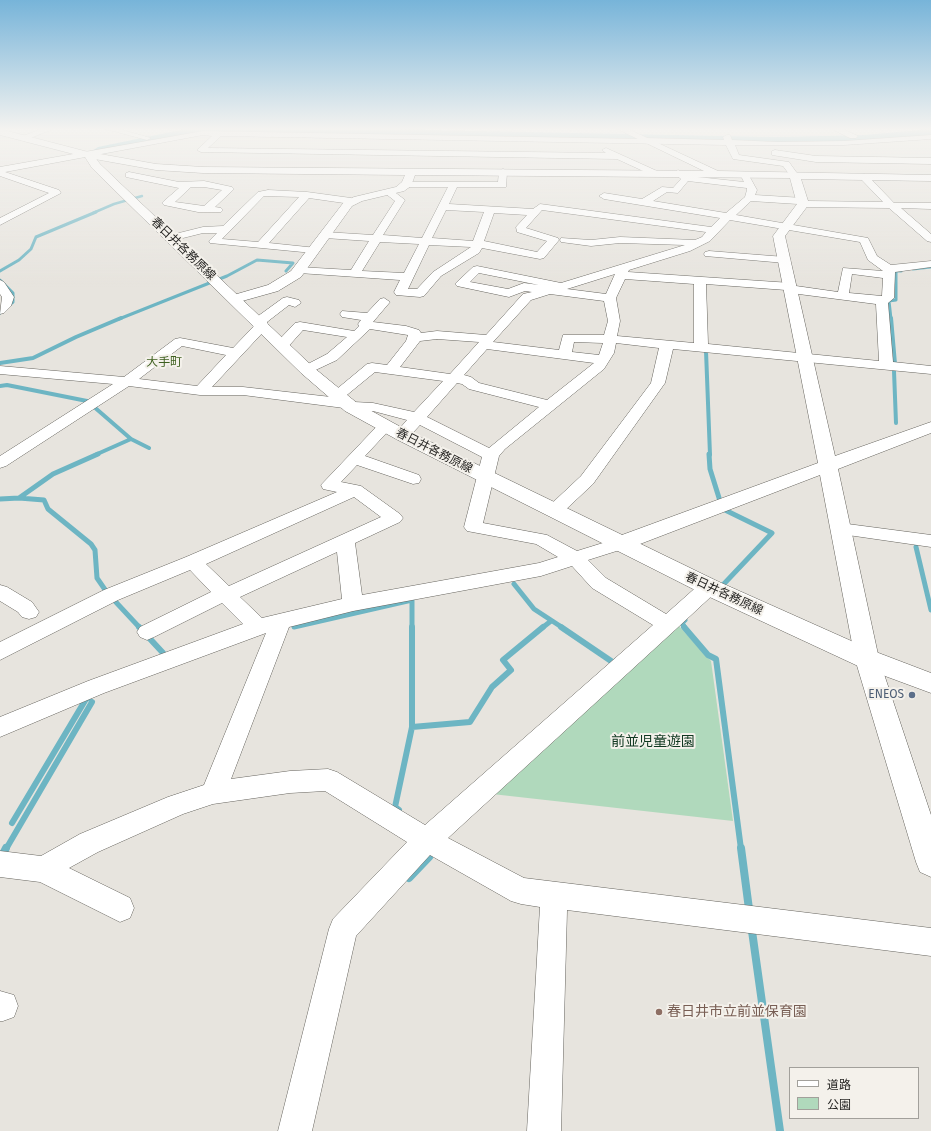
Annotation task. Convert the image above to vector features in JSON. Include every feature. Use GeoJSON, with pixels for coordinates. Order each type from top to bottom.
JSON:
{"type":"FeatureCollection","features":[{"type":"Feature","properties":{"kind":"street"},"geometry":{"type":"LineString","coordinates":[[7,184],[15,182]]}},
{"type":"Feature","properties":{"kind":"street"},"geometry":{"type":"LineString","coordinates":[[0,222],[56,194],[56,192],[26,182]]}},
{"type":"Feature","properties":{"kind":"street","name":"春日井各務原線"},"geometry":{"type":"LineString","coordinates":[[113,182],[131,194],[171,238],[308,370],[345,402],[402,436],[555,510],[619,544],[867,659],[931,683]]}},
{"type":"Feature","properties":{"kind":"street"},"geometry":{"type":"LineString","coordinates":[[131,194],[159,182],[187,186],[204,184],[229,189],[206,210]]}},
{"type":"Feature","properties":{"kind":"street"},"geometry":{"type":"LineString","coordinates":[[313,250],[214,241],[262,194],[307,195],[352,201],[400,189],[407,184],[503,185],[503,182]]}},
{"type":"Feature","properties":{"kind":"street"},"geometry":{"type":"LineString","coordinates":[[643,203],[665,190],[675,191],[679,182]]}},
{"type":"Feature","properties":{"kind":"street"},"geometry":{"type":"LineString","coordinates":[[707,182],[803,202],[892,206],[931,206]]}},
{"type":"Feature","properties":{"kind":"street"},"geometry":{"type":"LineString","coordinates":[[747,182],[750,192]]}},
{"type":"Feature","properties":{"kind":"street"},"geometry":{"type":"LineString","coordinates":[[797,182],[803,202]]}},
{"type":"Feature","properties":{"kind":"street"},"geometry":{"type":"LineString","coordinates":[[869,182],[892,206],[931,240]]}},
{"type":"Feature","properties":{"kind":"street"},"geometry":{"type":"LineString","coordinates":[[454,184],[400,292],[420,293],[437,274],[474,251],[490,210]]}},
{"type":"Feature","properties":{"kind":"street"},"geometry":{"type":"LineString","coordinates":[[187,186],[167,203],[206,210],[244,212]]}},
{"type":"Feature","properties":{"kind":"street"},"geometry":{"type":"LineString","coordinates":[[354,274],[400,200],[389,192]]}},
{"type":"Feature","properties":{"kind":"street"},"geometry":{"type":"LineString","coordinates":[[402,436],[527,297],[622,265],[686,249],[706,237],[729,216],[750,192]]}},
{"type":"Feature","properties":{"kind":"street"},"geometry":{"type":"LineString","coordinates":[[260,246],[307,195]]}},
{"type":"Feature","properties":{"kind":"street"},"geometry":{"type":"LineString","coordinates":[[604,196],[864,240],[872,258],[889,272]]}},
{"type":"Feature","properties":{"kind":"street"},"geometry":{"type":"LineString","coordinates":[[235,299],[273,288],[296,274],[352,201]]}},
{"type":"Feature","properties":{"kind":"street"},"geometry":{"type":"LineString","coordinates":[[803,202],[779,236],[867,659],[931,862]]}},
{"type":"Feature","properties":{"kind":"street"},"geometry":{"type":"LineString","coordinates":[[443,207],[536,212]]}},
{"type":"Feature","properties":{"kind":"street"},"geometry":{"type":"LineString","coordinates":[[325,235],[477,244],[540,256],[554,240],[521,230],[521,227],[540,207],[618,231],[706,237]]}},
{"type":"Feature","properties":{"kind":"street"},"geometry":{"type":"LineString","coordinates":[[171,238],[203,230],[226,229]]}},
{"type":"Feature","properties":{"kind":"street"},"geometry":{"type":"LineString","coordinates":[[565,240],[591,243],[618,231],[706,237]]}},
{"type":"Feature","properties":{"kind":"street"},"geometry":{"type":"LineString","coordinates":[[618,231],[622,265],[610,298],[614,321],[607,353],[599,366],[499,446],[491,455],[473,527],[541,539],[575,558],[599,583],[668,625]]}},
{"type":"Feature","properties":{"kind":"street"},"geometry":{"type":"LineString","coordinates":[[706,237],[709,258],[785,260]]}},
{"type":"Feature","properties":{"kind":"street"},"geometry":{"type":"LineString","coordinates":[[843,296],[847,270],[889,272],[931,264]]}},
{"type":"Feature","properties":{"kind":"street"},"geometry":{"type":"LineString","coordinates":[[622,265],[700,281],[791,288],[882,300],[888,298],[889,272]]}},
{"type":"Feature","properties":{"kind":"street"},"geometry":{"type":"LineString","coordinates":[[563,286],[477,269],[461,284],[509,293],[524,287],[610,298]]}},
{"type":"Feature","properties":{"kind":"street"},"geometry":{"type":"LineString","coordinates":[[299,270],[408,277]]}},
{"type":"Feature","properties":{"kind":"street"},"geometry":{"type":"LineString","coordinates":[[700,281],[701,348]]}},
{"type":"Feature","properties":{"kind":"street"},"geometry":{"type":"LineString","coordinates":[[0,284],[7,303],[0,310]]}},
{"type":"Feature","properties":{"kind":"street"},"geometry":{"type":"LineString","coordinates":[[882,300],[886,366]]}},
{"type":"Feature","properties":{"kind":"street"},"geometry":{"type":"LineString","coordinates":[[200,391],[236,353],[260,324],[287,302],[295,303]]}},
{"type":"Feature","properties":{"kind":"street"},"geometry":{"type":"LineString","coordinates":[[308,370],[332,357],[357,335],[384,302]]}},
{"type":"Feature","properties":{"kind":"street"},"geometry":{"type":"LineString","coordinates":[[346,314],[406,330],[414,333],[415,338]]}},
{"type":"Feature","properties":{"kind":"street"},"geometry":{"type":"LineString","coordinates":[[282,345],[300,326],[357,335]]}},
{"type":"Feature","properties":{"kind":"street"},"geometry":{"type":"LineString","coordinates":[[391,369],[415,338],[438,335],[602,360]]}},
{"type":"Feature","properties":{"kind":"street"},"geometry":{"type":"LineString","coordinates":[[565,354],[568,338],[611,339],[931,370]]}},
{"type":"Feature","properties":{"kind":"street"},"geometry":{"type":"LineString","coordinates":[[0,463],[127,381],[180,342],[236,353]]}},
{"type":"Feature","properties":{"kind":"street"},"geometry":{"type":"LineString","coordinates":[[555,510],[587,480],[658,383],[666,344]]}},
{"type":"Feature","properties":{"kind":"street"},"geometry":{"type":"LineString","coordinates":[[345,402],[372,367],[466,380],[474,386],[549,405]]}},
{"type":"Feature","properties":{"kind":"street"},"geometry":{"type":"LineString","coordinates":[[0,370],[127,381],[200,391],[243,391],[345,402],[418,418],[491,455]]}},
{"type":"Feature","properties":{"kind":"street"},"geometry":{"type":"LineString","coordinates":[[147,632],[219,596],[227,595],[394,518],[355,490],[329,485],[385,426]]}},
{"type":"Feature","properties":{"kind":"street"},"geometry":{"type":"LineString","coordinates":[[0,727],[96,687],[258,628],[353,604],[541,569],[619,544],[931,427]]}},
{"type":"Feature","properties":{"kind":"street"},"geometry":{"type":"LineString","coordinates":[[354,458],[413,479]]}},
{"type":"Feature","properties":{"kind":"street"},"geometry":{"type":"LineString","coordinates":[[0,652],[111,596],[193,562],[355,490]]}},
{"type":"Feature","properties":{"kind":"street"},"geometry":{"type":"LineString","coordinates":[[840,530],[931,541]]}},
{"type":"Feature","properties":{"kind":"street"},"geometry":{"type":"LineString","coordinates":[[344,540],[353,604]]}},
{"type":"Feature","properties":{"kind":"street"},"geometry":{"type":"LineString","coordinates":[[193,562],[258,628]]}},
{"type":"Feature","properties":{"kind":"street"},"geometry":{"type":"LineString","coordinates":[[295,1131],[343,929],[427,840],[709,587]]}},
{"type":"Feature","properties":{"kind":"street"},"geometry":{"type":"LineString","coordinates":[[0,592],[25,607],[30,612]]}},
{"type":"Feature","properties":{"kind":"street"},"geometry":{"type":"LineString","coordinates":[[213,793],[282,621]]}},
{"type":"Feature","properties":{"kind":"street"},"geometry":{"type":"LineString","coordinates":[[3,870],[43,869],[89,843],[177,805],[213,793],[290,782],[328,780],[427,840],[521,891],[931,942]]}},
{"type":"Feature","properties":{"kind":"street"},"geometry":{"type":"LineString","coordinates":[[43,869],[120,908]]}},
{"type":"Feature","properties":{"kind":"street"},"geometry":{"type":"LineString","coordinates":[[544,1131],[554,896]]}},
{"type":"Feature","properties":{"kind":"green space","name":"前並児童遊園"},"geometry":{"type":"Polygon","coordinates":[[[678,625],[711,661],[733,821],[492,794],[678,625]]]}},
{"type":"Feature","properties":{"kind":"waterway"},"geometry":{"type":"LineString","coordinates":[[93,213],[114,204],[142,196]]}},
{"type":"Feature","properties":{"kind":"waterway"},"geometry":{"type":"LineString","coordinates":[[0,271],[19,260],[31,249],[36,237],[96,212]]}},
{"type":"Feature","properties":{"kind":"waterway"},"geometry":{"type":"LineString","coordinates":[[119,319],[227,276],[257,260],[293,263],[286,271]]}},
{"type":"Feature","properties":{"kind":"waterway"},"geometry":{"type":"LineString","coordinates":[[913,269],[931,267]]}},
{"type":"Feature","properties":{"kind":"waterway"},"geometry":{"type":"LineString","coordinates":[[891,319],[889,301],[896,300],[896,271],[901,271]]}},
{"type":"Feature","properties":{"kind":"waterway"},"geometry":{"type":"LineString","coordinates":[[0,280],[13,293],[13,302],[0,313]]}},
{"type":"Feature","properties":{"kind":"waterway"},"geometry":{"type":"LineString","coordinates":[[0,363],[33,358],[76,337],[121,318]]}},
{"type":"Feature","properties":{"kind":"waterway"},"geometry":{"type":"LineString","coordinates":[[891,318],[895,364]]}},
{"type":"Feature","properties":{"kind":"waterway"},"geometry":{"type":"LineString","coordinates":[[706,351],[710,455]]}},
{"type":"Feature","properties":{"kind":"waterway"},"geometry":{"type":"LineString","coordinates":[[894,371],[896,423]]}},
{"type":"Feature","properties":{"kind":"waterway"},"geometry":{"type":"LineString","coordinates":[[0,386],[7,385],[87,401]]}},
{"type":"Feature","properties":{"kind":"waterway"},"geometry":{"type":"LineString","coordinates":[[93,406],[131,439]]}},
{"type":"Feature","properties":{"kind":"waterway"},"geometry":{"type":"LineString","coordinates":[[95,455],[131,439]]}},
{"type":"Feature","properties":{"kind":"waterway"},"geometry":{"type":"LineString","coordinates":[[131,439],[149,448]]}},
{"type":"Feature","properties":{"kind":"waterway"},"geometry":{"type":"LineString","coordinates":[[19,498],[53,474],[98,454]]}},
{"type":"Feature","properties":{"kind":"waterway"},"geometry":{"type":"LineString","coordinates":[[709,454],[710,469],[720,501]]}},
{"type":"Feature","properties":{"kind":"waterway"},"geometry":{"type":"LineString","coordinates":[[0,499],[19,498]]}},
{"type":"Feature","properties":{"kind":"waterway"},"geometry":{"type":"LineString","coordinates":[[19,498],[44,500],[48,509],[91,544],[95,550],[97,578],[108,594]]}},
{"type":"Feature","properties":{"kind":"waterway"},"geometry":{"type":"LineString","coordinates":[[721,587],[772,533],[725,510]]}},
{"type":"Feature","properties":{"kind":"waterway"},"geometry":{"type":"LineString","coordinates":[[916,547],[931,610]]}},
{"type":"Feature","properties":{"kind":"waterway"},"geometry":{"type":"LineString","coordinates":[[514,584],[534,609],[563,628]]}},
{"type":"Feature","properties":{"kind":"waterway"},"geometry":{"type":"LineString","coordinates":[[113,599],[140,628]]}},
{"type":"Feature","properties":{"kind":"waterway"},"geometry":{"type":"LineString","coordinates":[[294,627],[412,600],[412,727]]}},
{"type":"Feature","properties":{"kind":"waterway"},"geometry":{"type":"LineString","coordinates":[[685,620],[682,623],[685,628]]}},
{"type":"Feature","properties":{"kind":"waterway"},"geometry":{"type":"LineString","coordinates":[[542,628],[551,621]]}},
{"type":"Feature","properties":{"kind":"waterway"},"geometry":{"type":"LineString","coordinates":[[139,627],[164,654]]}},
{"type":"Feature","properties":{"kind":"waterway"},"geometry":{"type":"LineString","coordinates":[[412,727],[470,722],[492,687],[511,670],[503,660],[543,627]]}},
{"type":"Feature","properties":{"kind":"waterway"},"geometry":{"type":"LineString","coordinates":[[561,627],[614,663],[616,661]]}},
{"type":"Feature","properties":{"kind":"waterway"},"geometry":{"type":"LineString","coordinates":[[684,627],[708,655],[716,659],[741,849]]}},
{"type":"Feature","properties":{"kind":"waterway"},"geometry":{"type":"LineString","coordinates":[[12,823],[86,699],[89,698]]}},
{"type":"Feature","properties":{"kind":"waterway"},"geometry":{"type":"LineString","coordinates":[[6,849],[92,702]]}},
{"type":"Feature","properties":{"kind":"waterway"},"geometry":{"type":"LineString","coordinates":[[399,810],[395,807],[412,727]]}},
{"type":"Feature","properties":{"kind":"waterway"},"geometry":{"type":"LineString","coordinates":[[4,852],[6,848]]}},
{"type":"Feature","properties":{"kind":"waterway"},"geometry":{"type":"LineString","coordinates":[[741,848],[749,909]]}},
{"type":"Feature","properties":{"kind":"waterway"},"geometry":{"type":"LineString","coordinates":[[409,878],[429,857]]}},
{"type":"Feature","properties":{"kind":"waterway"},"geometry":{"type":"LineString","coordinates":[[752,931],[780,1131]]}},
{"type":"Feature","properties":{"kind":"place","name":"ENEOS"},"geometry":{"type":"Point","coordinates":[912,695]}},
{"type":"Feature","properties":{"kind":"place","name":"春日井市立前並保育園"},"geometry":{"type":"Point","coordinates":[659,1012]}},
{"type":"Feature","properties":{"kind":"district","name":"大手町"},"geometry":{"type":"Point","coordinates":[164,363]}}]}
